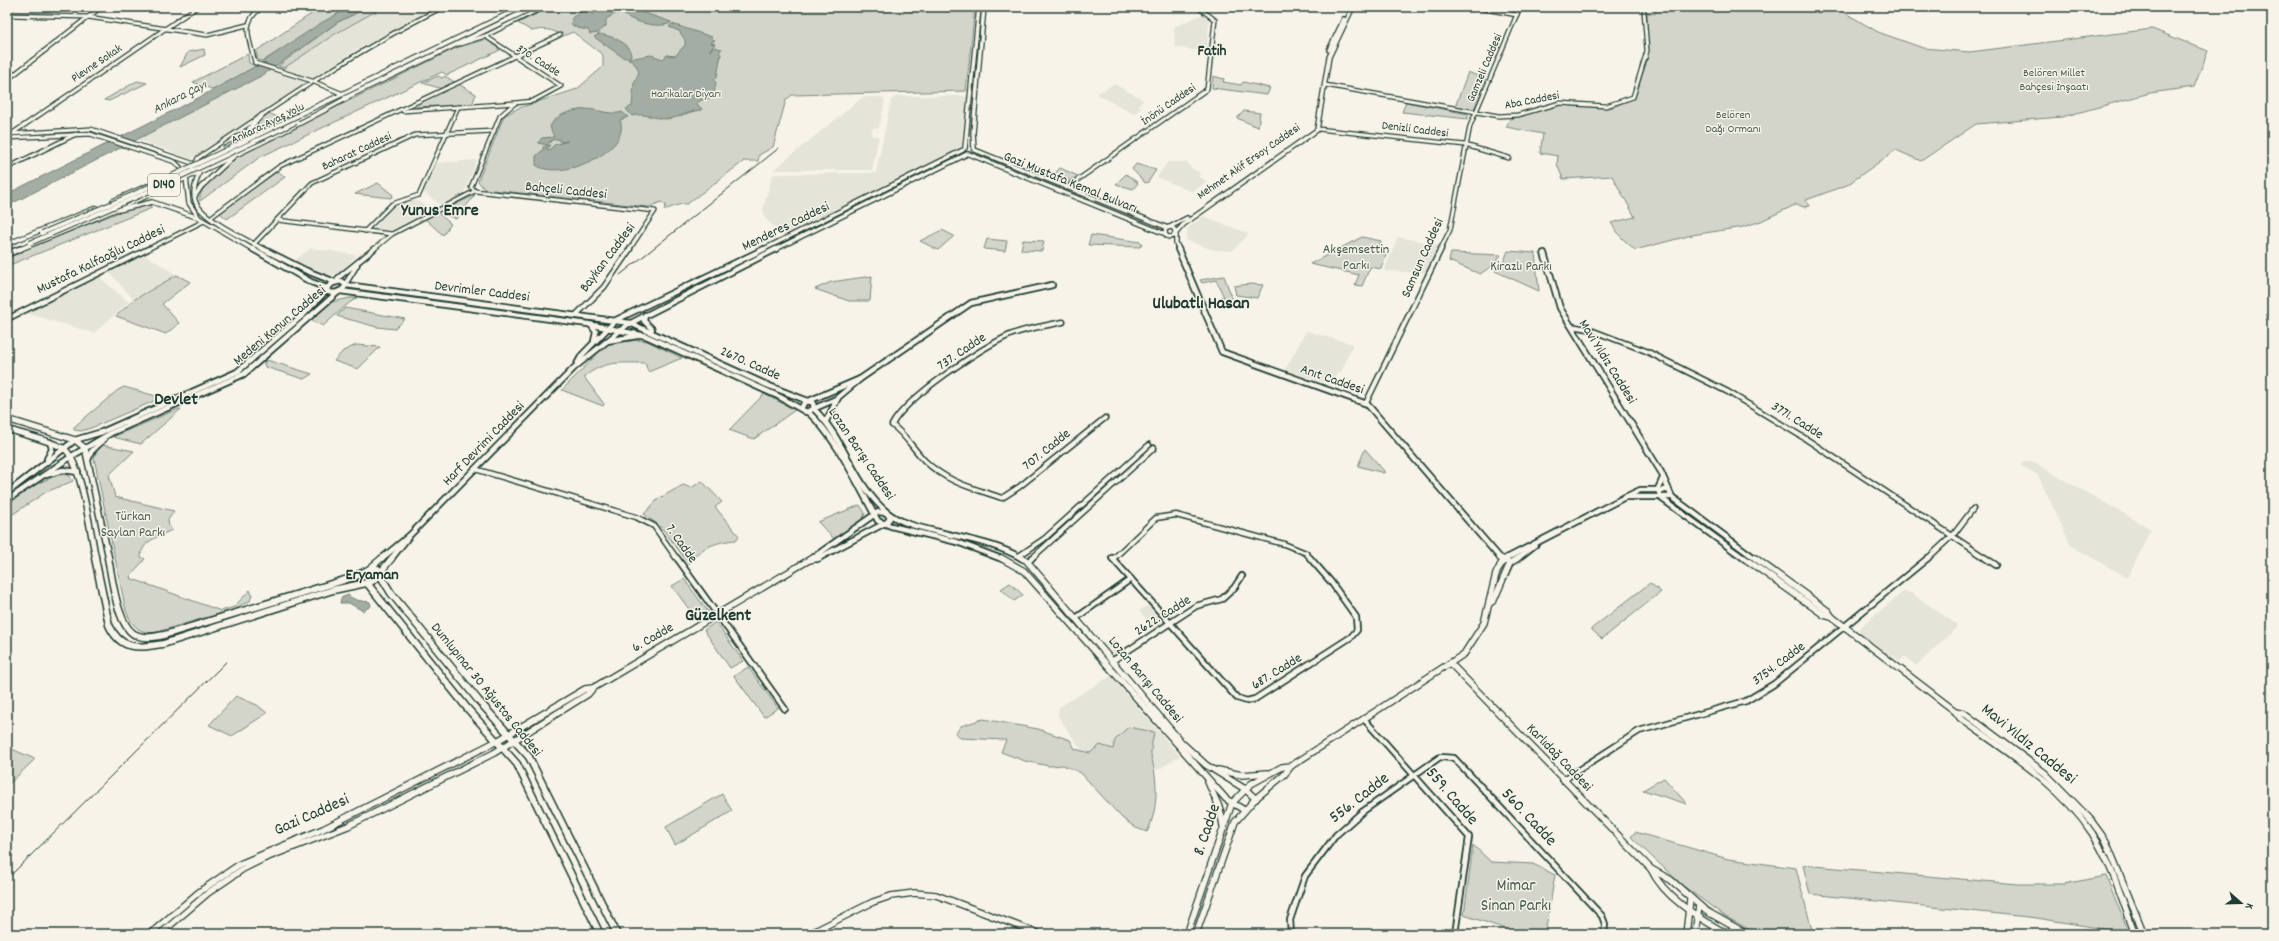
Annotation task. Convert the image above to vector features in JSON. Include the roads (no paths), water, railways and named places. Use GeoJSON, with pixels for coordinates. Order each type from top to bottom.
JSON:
{"type":"FeatureCollection","features":[{"type":"Feature","properties":{"kind":"highway","name":"Ankara-Ayaş Yolu"},"geometry":{"type":"LineString","coordinates":[[30,243],[139,196],[296,122],[522,7]]}},
{"type":"Feature","properties":{"kind":"highway","name":"Ankara-Ayaş Yolu"},"geometry":{"type":"LineString","coordinates":[[7,246],[132,195],[300,115],[454,46],[534,7]]}},
{"type":"Feature","properties":{"kind":"highway"},"geometry":{"type":"LineString","coordinates":[[7,246],[182,170],[265,129],[345,96]]}},
{"type":"Feature","properties":{"kind":"highway"},"geometry":{"type":"LineString","coordinates":[[7,253],[116,211],[255,144],[345,96]]}},
{"type":"Feature","properties":{"kind":"highway"},"geometry":{"type":"LineString","coordinates":[[262,115],[249,129],[254,132],[265,129]]}},
{"type":"Feature","properties":{"kind":"highway"},"geometry":{"type":"LineString","coordinates":[[218,152],[213,156],[214,159],[227,157]]}},
{"type":"Feature","properties":{"kind":"highway"},"geometry":{"type":"LineString","coordinates":[[195,164],[200,166],[200,170]]}},
{"type":"Feature","properties":{"kind":"highway"},"geometry":{"type":"LineString","coordinates":[[182,170],[186,177]]}},
{"type":"Feature","properties":{"kind":"highway"},"geometry":{"type":"LineString","coordinates":[[160,179],[169,179],[171,182],[169,185]]}},
{"type":"Feature","properties":{"kind":"main road"},"geometry":{"type":"LineString","coordinates":[[964,149],[967,142],[979,7]]}},
{"type":"Feature","properties":{"kind":"main road"},"geometry":{"type":"LineString","coordinates":[[964,149],[975,149],[972,133],[984,7]]}},
{"type":"Feature","properties":{"kind":"main road","name":"Mehmet Akif Ersoy Caddesi"},"geometry":{"type":"LineString","coordinates":[[1163,233],[1168,228],[1187,218],[1316,128],[1326,57],[1350,7]]}},
{"type":"Feature","properties":{"kind":"main road","name":"Mehmet Akif Ersoy Caddesi"},"geometry":{"type":"LineString","coordinates":[[1167,236],[1173,236],[1184,224],[1316,128],[1330,56],[1353,7]]}},
{"type":"Feature","properties":{"kind":"main road"},"geometry":{"type":"LineString","coordinates":[[194,198],[201,187],[226,162],[255,144]]}},
{"type":"Feature","properties":{"kind":"main road"},"geometry":{"type":"LineString","coordinates":[[964,149],[968,154]]}},
{"type":"Feature","properties":{"kind":"main road","name":"Menderes Caddesi"},"geometry":{"type":"LineString","coordinates":[[616,320],[640,310],[778,243],[964,149]]}},
{"type":"Feature","properties":{"kind":"main road","name":"Menderes Caddesi"},"geometry":{"type":"LineString","coordinates":[[619,331],[647,313],[968,154],[974,153],[975,149]]}},
{"type":"Feature","properties":{"kind":"main road","name":"Gazi Mustafa Kemal Bulvarı"},"geometry":{"type":"LineString","coordinates":[[975,149],[1066,188],[1174,229],[1176,232]]}},
{"type":"Feature","properties":{"kind":"main road","name":"Gazi Mustafa Kemal Bulvarı"},"geometry":{"type":"LineString","coordinates":[[968,154],[1163,233],[1176,243]]}},
{"type":"Feature","properties":{"kind":"main road"},"geometry":{"type":"LineString","coordinates":[[200,170],[194,202],[210,218],[254,244],[307,271],[336,282]]}},
{"type":"Feature","properties":{"kind":"main road"},"geometry":{"type":"LineString","coordinates":[[186,177],[189,202],[199,218]]}},
{"type":"Feature","properties":{"kind":"main road"},"geometry":{"type":"LineString","coordinates":[[116,211],[137,204],[152,202],[199,218],[311,282],[327,289]]}},
{"type":"Feature","properties":{"kind":"main road"},"geometry":{"type":"LineString","coordinates":[[1176,232],[1176,243]]}},
{"type":"Feature","properties":{"kind":"main road"},"geometry":{"type":"LineString","coordinates":[[778,243],[782,246]]}},
{"type":"Feature","properties":{"kind":"main road","name":"Anıt Caddesi"},"geometry":{"type":"LineString","coordinates":[[1176,243],[1222,352],[1366,403],[1503,560],[1510,564]]}},
{"type":"Feature","properties":{"kind":"main road","name":"Mavi Yıldız Caddesi"},"geometry":{"type":"LineString","coordinates":[[1544,253],[1560,308],[1663,478],[1672,497],[1828,611],[1832,617],[1955,710],[1964,713],[2045,773],[2085,814],[2106,841],[2144,934]]}},
{"type":"Feature","properties":{"kind":"main road","name":"Devrimler Caddesi"},"geometry":{"type":"LineString","coordinates":[[336,282],[630,323]]}},
{"type":"Feature","properties":{"kind":"main road","name":"Medeni Kanun Caddesi"},"geometry":{"type":"LineString","coordinates":[[7,493],[75,440],[102,432],[202,389],[245,366],[305,313],[327,289],[336,282]]}},
{"type":"Feature","properties":{"kind":"main road","name":"Medeni Kanun Caddesi"},"geometry":{"type":"LineString","coordinates":[[7,500],[72,456],[111,433],[221,386],[252,368],[339,292],[346,284]]}},
{"type":"Feature","properties":{"kind":"main road"},"geometry":{"type":"LineString","coordinates":[[801,409],[803,404],[836,391],[860,379],[971,303],[1052,285]]}},
{"type":"Feature","properties":{"kind":"main road","name":"Devrimler Caddesi"},"geometry":{"type":"LineString","coordinates":[[327,289],[329,293],[339,292],[591,325],[619,331]]}},
{"type":"Feature","properties":{"kind":"main road"},"geometry":{"type":"LineString","coordinates":[[647,313],[644,321],[657,333]]}},
{"type":"Feature","properties":{"kind":"main road","name":"Harf Devrimi Caddesi"},"geometry":{"type":"LineString","coordinates":[[575,367],[591,346],[616,320]]}},
{"type":"Feature","properties":{"kind":"main road","name":"2670. Cadde"},"geometry":{"type":"LineString","coordinates":[[630,323],[657,333],[809,402]]}},
{"type":"Feature","properties":{"kind":"main road"},"geometry":{"type":"LineString","coordinates":[[591,325],[596,332],[591,346]]}},
{"type":"Feature","properties":{"kind":"main road","name":"Harf Devrimi Caddesi"},"geometry":{"type":"LineString","coordinates":[[380,574],[409,536],[575,367],[619,331]]}},
{"type":"Feature","properties":{"kind":"main road","name":"2670. Cadde"},"geometry":{"type":"LineString","coordinates":[[619,331],[646,336],[780,397],[808,412]]}},
{"type":"Feature","properties":{"kind":"main road"},"geometry":{"type":"LineString","coordinates":[[604,343],[619,338],[646,336]]}},
{"type":"Feature","properties":{"kind":"main road"},"geometry":{"type":"LineString","coordinates":[[245,366],[252,368]]}},
{"type":"Feature","properties":{"kind":"main road"},"geometry":{"type":"LineString","coordinates":[[808,412],[839,396],[858,383],[860,379]]}},
{"type":"Feature","properties":{"kind":"main road"},"geometry":{"type":"LineString","coordinates":[[826,421],[839,396]]}},
{"type":"Feature","properties":{"kind":"main road","name":"Lozan Barışı Caddesi"},"geometry":{"type":"LineString","coordinates":[[809,402],[814,404],[814,409],[826,421],[874,498],[887,513],[890,518],[883,525]]}},
{"type":"Feature","properties":{"kind":"main road","name":"Lozan Barışı Caddesi"},"geometry":{"type":"LineString","coordinates":[[808,412],[819,422],[832,441],[874,517],[883,525],[924,533],[994,554],[1012,563],[1034,580],[1206,777],[1232,803],[1244,810]]}},
{"type":"Feature","properties":{"kind":"main road"},"geometry":{"type":"LineString","coordinates":[[7,419],[75,440],[85,448],[89,458],[121,617],[131,633],[142,637],[164,635],[366,571],[376,569],[380,574],[374,581],[333,590],[259,612],[163,644],[139,647],[123,644],[116,640],[109,625],[78,472],[72,456],[64,448],[50,442],[7,429]]}},
{"type":"Feature","properties":{"kind":"main road"},"geometry":{"type":"LineString","coordinates":[[89,458],[91,452],[111,433]]}},
{"type":"Feature","properties":{"kind":"main road"},"geometry":{"type":"LineString","coordinates":[[45,463],[51,451],[50,442]]}},
{"type":"Feature","properties":{"kind":"main road"},"geometry":{"type":"LineString","coordinates":[[39,478],[62,471],[78,472]]}},
{"type":"Feature","properties":{"kind":"main road"},"geometry":{"type":"LineString","coordinates":[[1661,498],[1658,489],[1663,478]]}},
{"type":"Feature","properties":{"kind":"main road"},"geometry":{"type":"LineString","coordinates":[[1490,603],[1503,560],[1524,547],[1536,544],[1625,497],[1628,494],[1658,489],[1669,490]]}},
{"type":"Feature","properties":{"kind":"main road"},"geometry":{"type":"LineString","coordinates":[[1625,497],[1672,497]]}},
{"type":"Feature","properties":{"kind":"main road","name":"Mavi Yıldız Caddesi"},"geometry":{"type":"LineString","coordinates":[[1661,498],[1824,615],[1832,617]]}},
{"type":"Feature","properties":{"kind":"main road","name":"Lozan Barışı Caddesi"},"geometry":{"type":"LineString","coordinates":[[874,517],[880,512],[887,513],[909,523],[1019,556],[1028,562],[1182,743],[1212,768],[1245,789],[1256,799]]}},
{"type":"Feature","properties":{"kind":"main road","name":"6. Cadde"},"geometry":{"type":"LineString","coordinates":[[504,748],[588,694],[593,688],[809,560],[874,517]]}},
{"type":"Feature","properties":{"kind":"main road","name":"6. Cadde"},"geometry":{"type":"LineString","coordinates":[[809,560],[816,559],[858,535],[883,525]]}},
{"type":"Feature","properties":{"kind":"main road","name":"Harf Devrimi Caddesi"},"geometry":{"type":"LineString","coordinates":[[366,571],[409,536]]}},
{"type":"Feature","properties":{"kind":"main road"},"geometry":{"type":"LineString","coordinates":[[1490,603],[1494,600],[1510,564],[1533,548],[1536,544]]}},
{"type":"Feature","properties":{"kind":"main road"},"geometry":{"type":"LineString","coordinates":[[1012,563],[1019,556]]}},
{"type":"Feature","properties":{"kind":"main road"},"geometry":{"type":"LineString","coordinates":[[1020,569],[1028,562]]}},
{"type":"Feature","properties":{"kind":"main road"},"geometry":{"type":"LineString","coordinates":[[1759,568],[1764,564]]}},
{"type":"Feature","properties":{"kind":"main road"},"geometry":{"type":"LineString","coordinates":[[366,571],[362,579],[366,583]]}},
{"type":"Feature","properties":{"kind":"main road","name":"Dumlupınar 30 Ağustos Caddesi"},"geometry":{"type":"LineString","coordinates":[[380,574],[391,593],[478,700],[529,757],[617,934]]}},
{"type":"Feature","properties":{"kind":"main road","name":"Dumlupınar 30 Ağustos Caddesi"},"geometry":{"type":"LineString","coordinates":[[366,583],[467,708],[517,764],[600,934]]}},
{"type":"Feature","properties":{"kind":"main road","name":"8. Cadde"},"geometry":{"type":"LineString","coordinates":[[1187,934],[1232,803],[1245,789],[1282,767],[1291,766],[1464,654],[1474,642],[1490,603]]}},
{"type":"Feature","properties":{"kind":"main road"},"geometry":{"type":"LineString","coordinates":[[259,605],[259,612]]}},
{"type":"Feature","properties":{"kind":"main road","name":"Karlıdağ Caddesi"},"geometry":{"type":"LineString","coordinates":[[1450,664],[1651,869],[1658,871],[1690,900],[1729,926],[1747,934]]}},
{"type":"Feature","properties":{"kind":"main road","name":"6. Cadde"},"geometry":{"type":"LineString","coordinates":[[497,741],[585,689],[593,688]]}},
{"type":"Feature","properties":{"kind":"main road","name":"Mavi Yıldız Caddesi"},"geometry":{"type":"LineString","coordinates":[[1955,710],[1960,718],[2047,784],[2079,817],[2098,844],[2135,934]]}},
{"type":"Feature","properties":{"kind":"main road","name":"Gazi Caddesi"},"geometry":{"type":"LineString","coordinates":[[150,934],[199,892],[262,852],[323,829],[497,741]]}},
{"type":"Feature","properties":{"kind":"main road","name":"Gazi Caddesi"},"geometry":{"type":"LineString","coordinates":[[160,934],[232,872],[360,821],[504,748]]}},
{"type":"Feature","properties":{"kind":"main road","name":"8. Cadde"},"geometry":{"type":"LineString","coordinates":[[1196,934],[1230,833],[1244,810],[1288,773],[1291,766]]}},
{"type":"Feature","properties":{"kind":"main road"},"geometry":{"type":"LineString","coordinates":[[1212,768],[1242,775],[1274,772]]}},
{"type":"Feature","properties":{"kind":"main road"},"geometry":{"type":"LineString","coordinates":[[1206,777],[1220,809],[1223,821],[1222,832]]}},
{"type":"Feature","properties":{"kind":"main road"},"geometry":{"type":"LineString","coordinates":[[358,812],[360,821]]}},
{"type":"Feature","properties":{"kind":"main road"},"geometry":{"type":"LineString","coordinates":[[2079,817],[2085,814]]}},
{"type":"Feature","properties":{"kind":"main road","name":"Karlıdağ Caddesi"},"geometry":{"type":"LineString","coordinates":[[1651,869],[1653,877],[1689,909],[1727,934]]}},
{"type":"Feature","properties":{"kind":"main road"},"geometry":{"type":"LineString","coordinates":[[809,934],[873,902],[891,896],[914,893],[936,895],[1040,934]]}},
{"type":"Feature","properties":{"kind":"main road"},"geometry":{"type":"LineString","coordinates":[[1686,934],[1690,900]]}},
{"type":"Feature","properties":{"kind":"main road"},"geometry":{"type":"LineString","coordinates":[[1695,934],[1699,906]]}},
{"type":"Feature","properties":{"kind":"street"},"geometry":{"type":"LineString","coordinates":[[7,14],[13,7]]}},
{"type":"Feature","properties":{"kind":"street"},"geometry":{"type":"LineString","coordinates":[[7,80],[101,7]]}},
{"type":"Feature","properties":{"kind":"street","name":"Plevne Sokak"},"geometry":{"type":"LineString","coordinates":[[7,136],[197,7]]}},
{"type":"Feature","properties":{"kind":"street"},"geometry":{"type":"LineString","coordinates":[[262,7],[251,15],[247,25],[255,63],[312,81],[345,96]]}},
{"type":"Feature","properties":{"kind":"street"},"geometry":{"type":"LineString","coordinates":[[7,136],[85,129],[117,137],[195,164],[232,136],[312,81],[373,43],[443,7]]}},
{"type":"Feature","properties":{"kind":"street"},"geometry":{"type":"LineString","coordinates":[[454,46],[485,36],[544,7]]}},
{"type":"Feature","properties":{"kind":"street","name":"İnönü Caddesi"},"geometry":{"type":"LineString","coordinates":[[1066,188],[1207,89],[1215,20],[1198,7]]}},
{"type":"Feature","properties":{"kind":"street"},"geometry":{"type":"LineString","coordinates":[[1474,7],[1517,15]]}},
{"type":"Feature","properties":{"kind":"street","name":"Gamzeli Caddesi"},"geometry":{"type":"LineString","coordinates":[[1475,113],[1520,7]]}},
{"type":"Feature","properties":{"kind":"street","name":"Aba Caddesi"},"geometry":{"type":"LineString","coordinates":[[1325,86],[1475,113],[1510,116],[1560,103],[1606,106],[1633,97],[1647,52],[1644,11]]}},
{"type":"Feature","properties":{"kind":"street"},"geometry":{"type":"LineString","coordinates":[[7,14],[88,17],[207,34],[247,25]]}},
{"type":"Feature","properties":{"kind":"street"},"geometry":{"type":"LineString","coordinates":[[210,218],[280,166],[560,35]]}},
{"type":"Feature","properties":{"kind":"street","name":"370. Cadde"},"geometry":{"type":"LineString","coordinates":[[485,36],[514,57],[561,86],[534,100],[515,103]]}},
{"type":"Feature","properties":{"kind":"street"},"geometry":{"type":"LineString","coordinates":[[400,111],[515,103]]}},
{"type":"Feature","properties":{"kind":"street"},"geometry":{"type":"LineString","coordinates":[[336,282],[338,278],[392,234],[475,191],[471,187],[500,116],[515,103]]}},
{"type":"Feature","properties":{"kind":"street"},"geometry":{"type":"LineString","coordinates":[[365,231],[392,204],[419,196],[458,107]]}},
{"type":"Feature","properties":{"kind":"street","name":"Samsun Caddesi"},"geometry":{"type":"LineString","coordinates":[[1366,403],[1450,230],[1465,145],[1475,113]]}},
{"type":"Feature","properties":{"kind":"street","name":"Denizli Caddesi"},"geometry":{"type":"LineString","coordinates":[[1316,128],[1465,145],[1509,158]]}},
{"type":"Feature","properties":{"kind":"street"},"geometry":{"type":"LineString","coordinates":[[7,168],[85,129]]}},
{"type":"Feature","properties":{"kind":"street","name":"Baharat Caddesi"},"geometry":{"type":"LineString","coordinates":[[254,244],[312,183],[412,136],[494,131]]}},
{"type":"Feature","properties":{"kind":"street"},"geometry":{"type":"LineString","coordinates":[[7,136],[77,133],[90,134],[175,162],[181,166],[182,170]]}},
{"type":"Feature","properties":{"kind":"street","name":"Bahçeli Caddesi"},"geometry":{"type":"LineString","coordinates":[[475,191],[655,211]]}},
{"type":"Feature","properties":{"kind":"street","name":"Baykan Caddesi"},"geometry":{"type":"LineString","coordinates":[[576,315],[604,287],[655,211]]}},
{"type":"Feature","properties":{"kind":"street"},"geometry":{"type":"LineString","coordinates":[[277,220],[392,234]]}},
{"type":"Feature","properties":{"kind":"street","name":"Mustafa Kalfaoğlu Caddesi"},"geometry":{"type":"LineString","coordinates":[[7,319],[204,221]]}},
{"type":"Feature","properties":{"kind":"street"},"geometry":{"type":"LineString","coordinates":[[346,284],[361,259]]}},
{"type":"Feature","properties":{"kind":"street","name":"737. Cadde"},"geometry":{"type":"LineString","coordinates":[[1002,498],[949,480],[926,462],[911,447],[903,433],[892,427],[892,422],[899,410],[968,360],[1004,338],[1020,332],[1063,322]]}},
{"type":"Feature","properties":{"kind":"street","name":"3771. Cadde"},"geometry":{"type":"LineString","coordinates":[[1571,326],[1581,327],[1634,346],[1686,370],[1774,419],[1954,534],[1996,565]]}},
{"type":"Feature","properties":{"kind":"street","name":"707. Cadde"},"geometry":{"type":"LineString","coordinates":[[1002,498],[1019,487],[1105,418]]}},
{"type":"Feature","properties":{"kind":"street"},"geometry":{"type":"LineString","coordinates":[[1019,556],[1044,539],[1149,446]]}},
{"type":"Feature","properties":{"kind":"street"},"geometry":{"type":"LineString","coordinates":[[1028,562],[1154,448]]}},
{"type":"Feature","properties":{"kind":"street","name":"7. Cadde"},"geometry":{"type":"LineString","coordinates":[[475,469],[647,521],[657,530],[785,709]]}},
{"type":"Feature","properties":{"kind":"street","name":"3754. Cadde"},"geometry":{"type":"LineString","coordinates":[[1563,780],[1639,731],[1752,698],[1774,684],[1845,627],[1954,534],[1973,509]]}},
{"type":"Feature","properties":{"kind":"street","name":"687. Cadde"},"geometry":{"type":"LineString","coordinates":[[1176,514],[1284,544],[1306,553],[1331,582],[1353,612],[1358,626],[1352,637],[1258,698],[1247,701],[1235,697],[1170,624],[1112,558],[1156,518],[1176,514]]}},
{"type":"Feature","properties":{"kind":"street","name":"2622. Cadde"},"geometry":{"type":"LineString","coordinates":[[1112,661],[1196,606],[1222,599],[1234,588],[1242,576]]}},
{"type":"Feature","properties":{"kind":"street"},"geometry":{"type":"LineString","coordinates":[[1076,618],[1131,579]]}},
{"type":"Feature","properties":{"kind":"street","name":"559. Cadde"},"geometry":{"type":"LineString","coordinates":[[1364,719],[1469,836],[1455,934]]}},
{"type":"Feature","properties":{"kind":"street","name":"560. Cadde"},"geometry":{"type":"LineString","coordinates":[[1414,775],[1440,757],[1446,756],[1454,758],[1602,916],[1605,924],[1604,934]]}},
{"type":"Feature","properties":{"kind":"street","name":"556. Cadde"},"geometry":{"type":"LineString","coordinates":[[1291,934],[1290,920],[1305,876],[1336,835],[1362,812],[1414,775]]}},
{"type":"Feature","properties":{"kind":"railway"},"geometry":{"type":"LineString","coordinates":[[620,275],[779,148]]}},
{"type":"Feature","properties":{"kind":"railway"},"geometry":{"type":"LineString","coordinates":[[7,879],[226,662]]}},
{"type":"Feature","properties":{"kind":"district","name":"Fatih"},"geometry":{"type":"Point","coordinates":[1212,52]}},
{"type":"Feature","properties":{"kind":"district","name":"Yunus Emre"},"geometry":{"type":"Point","coordinates":[440,211]}},
{"type":"Feature","properties":{"kind":"district","name":"Ulubatlı Hasan"},"geometry":{"type":"Point","coordinates":[1201,304]}},
{"type":"Feature","properties":{"kind":"district","name":"Devlet"},"geometry":{"type":"Point","coordinates":[176,400]}},
{"type":"Feature","properties":{"kind":"district","name":"Eryaman"},"geometry":{"type":"Point","coordinates":[372,575]}},
{"type":"Feature","properties":{"kind":"district","name":"Güzelkent"},"geometry":{"type":"Point","coordinates":[718,616]}},
{"type":"Feature","properties":{"kind":"park label","name":"Belören Millet Bahçesi İnşaatı"},"geometry":{"type":"Point","coordinates":[2054,80]}},
{"type":"Feature","properties":{"kind":"park label","name":"Harikalar Diyarı"},"geometry":{"type":"Point","coordinates":[686,94]}},
{"type":"Feature","properties":{"kind":"park label","name":"Belören Dağı Ormanı"},"geometry":{"type":"Point","coordinates":[1733,122]}},
{"type":"Feature","properties":{"kind":"park label","name":"Akşemsettin Parkı"},"geometry":{"type":"Point","coordinates":[1356,258]}},
{"type":"Feature","properties":{"kind":"park label","name":"Kirazlı Parkı"},"geometry":{"type":"Point","coordinates":[1521,267]}},
{"type":"Feature","properties":{"kind":"park label","name":"Türkan Saylan Parkı"},"geometry":{"type":"Point","coordinates":[133,526]}},
{"type":"Feature","properties":{"kind":"park label","name":"Mimar Sinan Parkı"},"geometry":{"type":"Point","coordinates":[1516,897]}},
{"type":"Feature","properties":{"kind":"water label","name":"Ankara Çayı"},"geometry":{"type":"Point","coordinates":[180,98]}}]}
